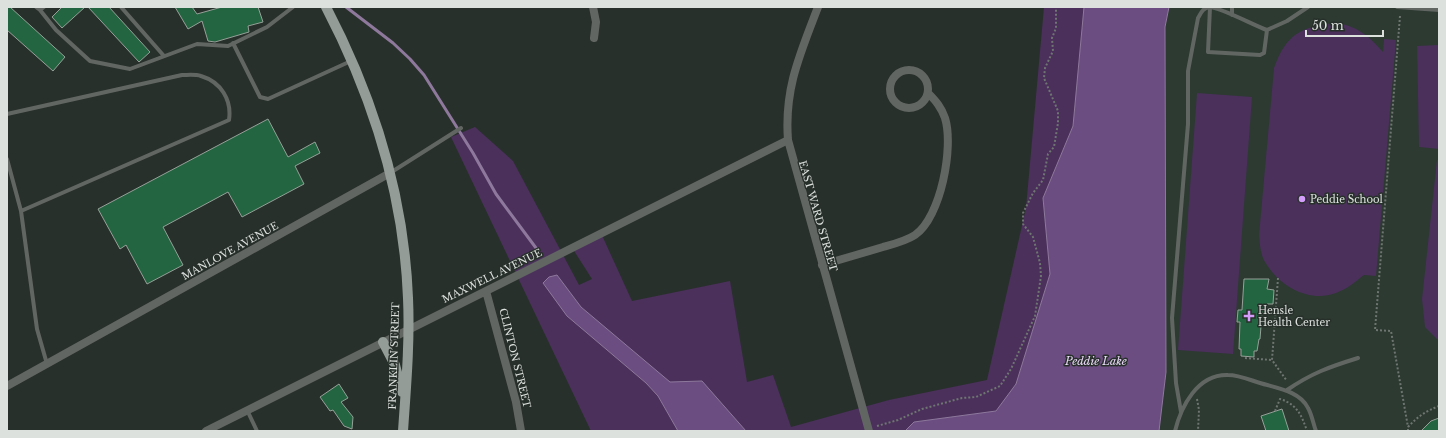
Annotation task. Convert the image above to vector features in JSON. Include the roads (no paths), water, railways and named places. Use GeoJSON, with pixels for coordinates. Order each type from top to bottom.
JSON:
{"type":"FeatureCollection","features":[{"type":"Feature","properties":{"kind":"main road","name":"FRANKLIN STREET"},"geometry":{"type":"LineString","coordinates":[[326,7],[367,98],[390,173],[397,203],[406,265],[409,329],[403,431]]}},
{"type":"Feature","properties":{"kind":"main road"},"geometry":{"type":"LineString","coordinates":[[383,342],[395,365],[405,402]]}},
{"type":"Feature","properties":{"kind":"street"},"geometry":{"type":"LineString","coordinates":[[593,7],[596,22],[594,38]]}},
{"type":"Feature","properties":{"kind":"street","name":"EAST WARD STREET"},"geometry":{"type":"LineString","coordinates":[[818,7],[792,76],[787,101],[786,121],[788,140],[868,430]]}},
{"type":"Feature","properties":{"kind":"street"},"geometry":{"type":"LineString","coordinates":[[822,265],[902,241],[915,234],[933,211],[941,185],[948,146],[948,132],[945,118],[939,104],[928,93],[928,87],[922,76],[911,70],[905,70],[894,76],[889,87],[895,104],[906,109],[918,107],[923,103],[928,93]]}},
{"type":"Feature","properties":{"kind":"street","name":"MAXWELL AVENUE"},"geometry":{"type":"LineString","coordinates":[[206,431],[788,140]]}},
{"type":"Feature","properties":{"kind":"street","name":"MANLOVE AVENUE"},"geometry":{"type":"LineString","coordinates":[[7,386],[390,173]]}},
{"type":"Feature","properties":{"kind":"street","name":"CLINTON STREET"},"geometry":{"type":"LineString","coordinates":[[486,291],[516,402],[521,431]]}},
{"type":"Feature","properties":{"kind":"lane"},"geometry":{"type":"LineString","coordinates":[[36,7],[42,9],[56,30],[90,61],[130,69],[197,44],[228,46],[267,27],[293,7]]}},
{"type":"Feature","properties":{"kind":"lane"},"geometry":{"type":"LineString","coordinates":[[121,7],[164,56]]}},
{"type":"Feature","properties":{"kind":"lane"},"geometry":{"type":"LineString","coordinates":[[1232,7],[1232,15]]}},
{"type":"Feature","properties":{"kind":"lane"},"geometry":{"type":"LineString","coordinates":[[1180,412],[1176,383],[1172,318],[1188,124],[1188,71],[1198,18],[1202,10],[1219,8],[1267,30],[1288,21],[1308,7]]}},
{"type":"Feature","properties":{"kind":"lane"},"geometry":{"type":"LineString","coordinates":[[1397,7],[1439,10]]}},
{"type":"Feature","properties":{"kind":"lane"},"geometry":{"type":"LineString","coordinates":[[1210,8],[1208,52],[1260,56],[1264,53],[1267,30]]}},
{"type":"Feature","properties":{"kind":"lane"},"geometry":{"type":"LineString","coordinates":[[234,43],[260,96],[268,99],[351,60]]}},
{"type":"Feature","properties":{"kind":"lane"},"geometry":{"type":"LineString","coordinates":[[7,114],[182,75],[200,75],[214,82],[225,94],[231,109],[229,120],[21,211]]}},
{"type":"Feature","properties":{"kind":"lane","name":"MANLOVE AVENUE"},"geometry":{"type":"LineString","coordinates":[[390,173],[461,128]]}},
{"type":"Feature","properties":{"kind":"lane"},"geometry":{"type":"LineString","coordinates":[[7,158],[21,211],[37,329],[47,364]]}},
{"type":"Feature","properties":{"kind":"lane"},"geometry":{"type":"LineString","coordinates":[[1287,390],[1306,376],[1321,369],[1358,358]]}},
{"type":"Feature","properties":{"kind":"lane"},"geometry":{"type":"LineString","coordinates":[[1175,431],[1180,412],[1195,390],[1215,377],[1226,375],[1237,376],[1287,390],[1308,407],[1316,431]]}},
{"type":"Feature","properties":{"kind":"lane"},"geometry":{"type":"LineString","coordinates":[[247,410],[257,431]]}},
{"type":"Feature","properties":{"kind":"water","name":"Peddie Lake"},"geometry":{"type":"Polygon","coordinates":[[[1084,7],[1169,7],[1165,27],[1166,372],[1159,431],[905,431],[914,422],[996,411],[1016,384],[1050,274],[1043,198],[1073,126],[1084,7]]]}},
{"type":"Feature","properties":{"kind":"water"},"geometry":{"type":"Polygon","coordinates":[[[557,275],[581,307],[670,382],[702,381],[746,431],[678,431],[658,396],[646,383],[567,316],[543,283],[549,277],[557,275]]]}},
{"type":"Feature","properties":{"kind":"waterway"},"geometry":{"type":"LineString","coordinates":[[346,7],[393,43],[424,75],[473,153],[496,194],[536,248]]}},
{"type":"Feature","properties":{"kind":"place","name":"Peddie School"},"geometry":{"type":"Point","coordinates":[1302,199]}},
{"type":"Feature","properties":{"kind":"place","name":"Hensle Health Center"},"geometry":{"type":"Point","coordinates":[1249,316]}}]}
